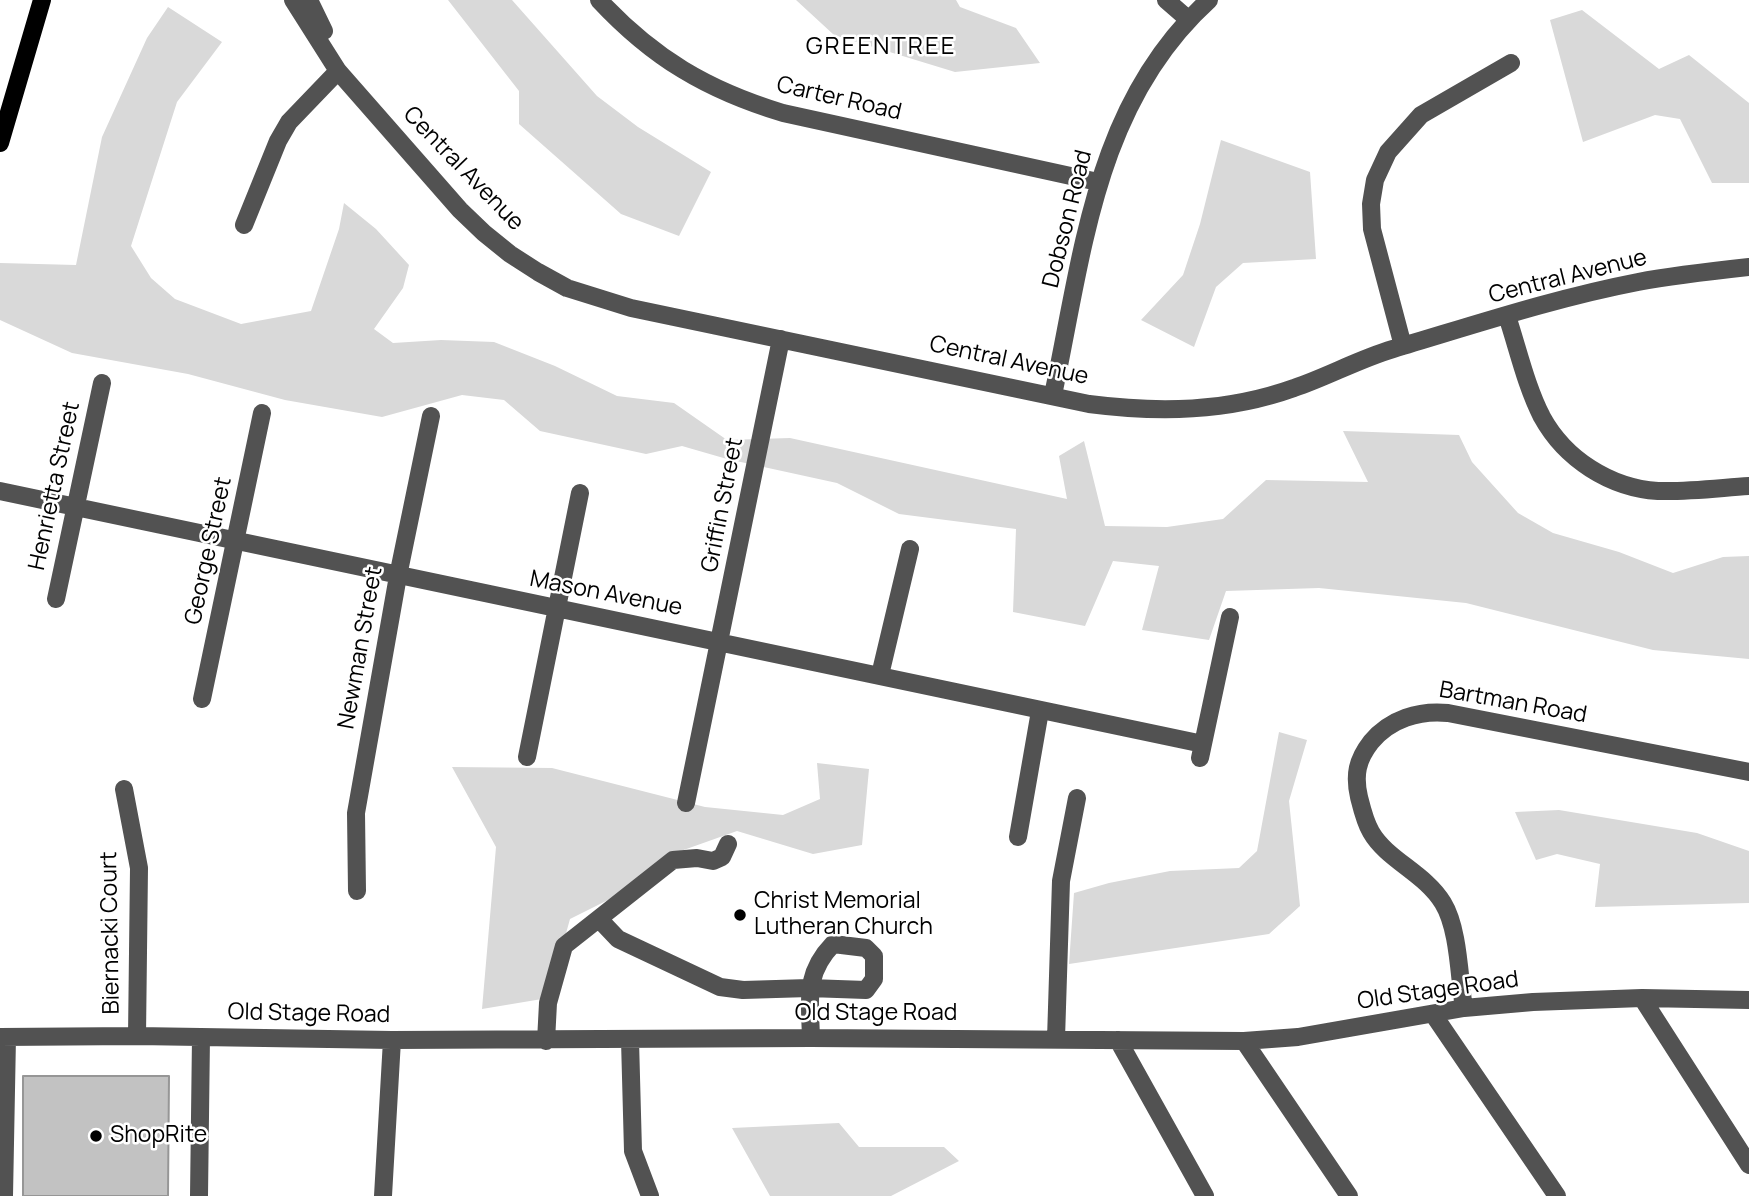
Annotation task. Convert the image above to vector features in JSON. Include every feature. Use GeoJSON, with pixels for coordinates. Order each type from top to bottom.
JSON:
{"type":"FeatureCollection","features":[{"type":"Feature","properties":{"kind":"main road"},"geometry":{"type":"LineString","coordinates":[[0,143],[42,0]]}},
{"type":"Feature","properties":{"kind":"street","name":"Central Avenue"},"geometry":{"type":"LineString","coordinates":[[293,0],[338,71],[460,210],[510,254],[568,288],[620,305],[1090,404],[1172,411],[1254,400],[1403,346],[1507,316],[1639,282],[1749,267]]}},
{"type":"Feature","properties":{"kind":"street","name":"Central Avenue"},"geometry":{"type":"LineString","coordinates":[[309,0],[325,33],[338,71]]}},
{"type":"Feature","properties":{"kind":"street","name":"Carter Road"},"geometry":{"type":"LineString","coordinates":[[599,0],[625,27],[672,65],[714,89],[748,103],[1098,182]]}},
{"type":"Feature","properties":{"kind":"street"},"geometry":{"type":"LineString","coordinates":[[1166,0],[1189,20]]}},
{"type":"Feature","properties":{"kind":"street","name":"Dobson Road"},"geometry":{"type":"LineString","coordinates":[[1053,395],[1098,182],[1109,150],[1126,111],[1147,74],[1171,40],[1209,0]]}},
{"type":"Feature","properties":{"kind":"street"},"geometry":{"type":"LineString","coordinates":[[1403,346],[1372,229],[1371,204],[1375,180],[1388,152],[1421,115],[1511,63]]}},
{"type":"Feature","properties":{"kind":"street"},"geometry":{"type":"LineString","coordinates":[[244,225],[278,141],[289,122],[338,71]]}},
{"type":"Feature","properties":{"kind":"street"},"geometry":{"type":"LineString","coordinates":[[1507,316],[1542,416],[1563,445],[1591,469],[1616,482],[1645,489],[1749,486]]}},
{"type":"Feature","properties":{"kind":"street","name":"Griffin Street"},"geometry":{"type":"LineString","coordinates":[[686,803],[781,339]]}},
{"type":"Feature","properties":{"kind":"street","name":"Henrietta Street"},"geometry":{"type":"LineString","coordinates":[[56,599],[102,383]]}},
{"type":"Feature","properties":{"kind":"street","name":"George Street"},"geometry":{"type":"LineString","coordinates":[[202,699],[262,413]]}},
{"type":"Feature","properties":{"kind":"street","name":"Newman Street"},"geometry":{"type":"LineString","coordinates":[[357,891],[356,813],[398,576],[431,416]]}},
{"type":"Feature","properties":{"kind":"street","name":"Mason Avenue"},"geometry":{"type":"LineString","coordinates":[[0,491],[558,610],[880,675],[1202,751],[1230,617]]}},
{"type":"Feature","properties":{"kind":"street"},"geometry":{"type":"LineString","coordinates":[[527,757],[580,493]]}},
{"type":"Feature","properties":{"kind":"street"},"geometry":{"type":"LineString","coordinates":[[880,675],[910,549]]}},
{"type":"Feature","properties":{"kind":"street"},"geometry":{"type":"LineString","coordinates":[[1018,837],[1040,711]]}},
{"type":"Feature","properties":{"kind":"street","name":"Bartman Road"},"geometry":{"type":"LineString","coordinates":[[1464,1008],[1453,937],[1443,904],[1425,880],[1372,834],[1364,817],[1356,783],[1356,769],[1364,751],[1388,726],[1420,713],[1448,713],[1749,772]]}},
{"type":"Feature","properties":{"kind":"street","name":"Biernacki Court"},"geometry":{"type":"LineString","coordinates":[[124,789],[139,868],[137,1036]]}},
{"type":"Feature","properties":{"kind":"street"},"geometry":{"type":"LineString","coordinates":[[1056,1039],[1061,881],[1077,798]]}},
{"type":"Feature","properties":{"kind":"street"},"geometry":{"type":"LineString","coordinates":[[546,1041],[548,1003],[564,946],[673,860],[697,858],[713,861],[722,857],[728,844]]}},
{"type":"Feature","properties":{"kind":"street"},"geometry":{"type":"LineString","coordinates":[[598,919],[618,939],[720,987],[809,988],[811,1038]]}},
{"type":"Feature","properties":{"kind":"street"},"geometry":{"type":"LineString","coordinates":[[1642,998],[1749,1165]]}},
{"type":"Feature","properties":{"kind":"street","name":"Old Stage Road"},"geometry":{"type":"LineString","coordinates":[[4,1037],[546,1041],[811,1038],[1244,1041],[1298,1037],[1464,1008],[1533,1002],[1642,998],[1749,1000]]}},
{"type":"Feature","properties":{"kind":"street"},"geometry":{"type":"LineString","coordinates":[[1433,1014],[1557,1196]]}},
{"type":"Feature","properties":{"kind":"street"},"geometry":{"type":"LineString","coordinates":[[4,1037],[4,1196]]}},
{"type":"Feature","properties":{"kind":"street"},"geometry":{"type":"LineString","coordinates":[[200,1196],[201,1037]]}},
{"type":"Feature","properties":{"kind":"street"},"geometry":{"type":"LineString","coordinates":[[383,1196],[392,1040]]}},
{"type":"Feature","properties":{"kind":"street"},"geometry":{"type":"LineString","coordinates":[[630,1040],[633,1151],[650,1196]]}},
{"type":"Feature","properties":{"kind":"street"},"geometry":{"type":"LineString","coordinates":[[1118,1040],[1205,1196]]}},
{"type":"Feature","properties":{"kind":"street"},"geometry":{"type":"LineString","coordinates":[[1244,1041],[1349,1196]]}},
{"type":"Feature","properties":{"kind":"shaded area"},"geometry":{"type":"Polygon","coordinates":[[[448,0],[512,0],[597,96],[638,127],[711,172],[679,236],[621,214],[519,124],[519,91],[448,0]]]}},
{"type":"Feature","properties":{"kind":"shaded area"},"geometry":{"type":"Polygon","coordinates":[[[796,0],[956,0],[960,7],[1016,28],[1040,63],[955,72],[834,35],[796,0]]]}},
{"type":"Feature","properties":{"kind":"shaded area"},"geometry":{"type":"Polygon","coordinates":[[[168,7],[222,42],[177,102],[131,246],[151,278],[175,299],[241,324],[311,311],[339,229],[344,203],[376,229],[409,265],[403,288],[374,329],[393,343],[441,340],[494,342],[555,366],[617,396],[674,403],[727,440],[790,438],[1067,499],[1059,456],[1084,441],[1105,526],[1167,527],[1223,519],[1266,480],[1368,482],[1343,431],[1459,435],[1472,462],[1518,513],[1553,533],[1619,552],[1673,573],[1723,557],[1749,556],[1749,659],[1653,650],[1466,603],[1319,588],[1226,591],[1209,640],[1142,630],[1159,566],[1113,561],[1085,626],[1013,612],[1016,529],[899,514],[837,483],[727,459],[682,446],[646,454],[540,431],[504,400],[462,395],[382,417],[285,400],[188,374],[72,353],[0,320],[0,263],[76,265],[102,137],[147,38],[168,7]]]}},
{"type":"Feature","properties":{"kind":"shaded area"},"geometry":{"type":"Polygon","coordinates":[[[1582,10],[1659,69],[1689,55],[1749,103],[1749,183],[1712,183],[1680,119],[1655,115],[1583,142],[1550,20],[1582,10]]]}},
{"type":"Feature","properties":{"kind":"shaded area"},"geometry":{"type":"Polygon","coordinates":[[[1221,140],[1310,172],[1316,259],[1243,263],[1216,287],[1194,347],[1141,320],[1183,275],[1200,224],[1221,140]]]}},
{"type":"Feature","properties":{"kind":"shaded area"},"geometry":{"type":"Polygon","coordinates":[[[1279,732],[1307,740],[1289,801],[1300,906],[1269,934],[1069,964],[1074,893],[1170,871],[1239,868],[1257,851],[1279,732]]]}},
{"type":"Feature","properties":{"kind":"shaded area"},"geometry":{"type":"Polygon","coordinates":[[[817,763],[869,769],[862,845],[813,854],[737,831],[678,852],[612,898],[570,919],[548,998],[482,1009],[496,847],[452,767],[552,768],[705,807],[783,815],[820,799],[817,763]]]}},
{"type":"Feature","properties":{"kind":"shaded area"},"geometry":{"type":"Polygon","coordinates":[[[1559,810],[1697,833],[1749,851],[1749,903],[1595,907],[1600,864],[1557,854],[1536,860],[1515,812],[1559,810]]]}},
{"type":"Feature","properties":{"kind":"shaded area"},"geometry":{"type":"Polygon","coordinates":[[[839,1123],[859,1147],[944,1147],[959,1161],[891,1196],[770,1196],[732,1128],[839,1123]]]}},
{"type":"Feature","properties":{"kind":"building","name":"ShopRite"},"geometry":{"type":"Polygon","coordinates":[[[23,1076],[169,1076],[168,1196],[23,1196],[23,1076]]]}},
{"type":"Feature","properties":{"kind":"place","name":"Christ Memorial Lutheran Church"},"geometry":{"type":"Point","coordinates":[740,915]}},
{"type":"Feature","properties":{"kind":"place","name":"ShopRite"},"geometry":{"type":"Point","coordinates":[96,1136]}},
{"type":"Feature","properties":{"kind":"district","name":"GREENTREE"},"geometry":{"type":"Point","coordinates":[881,47]}}]}
